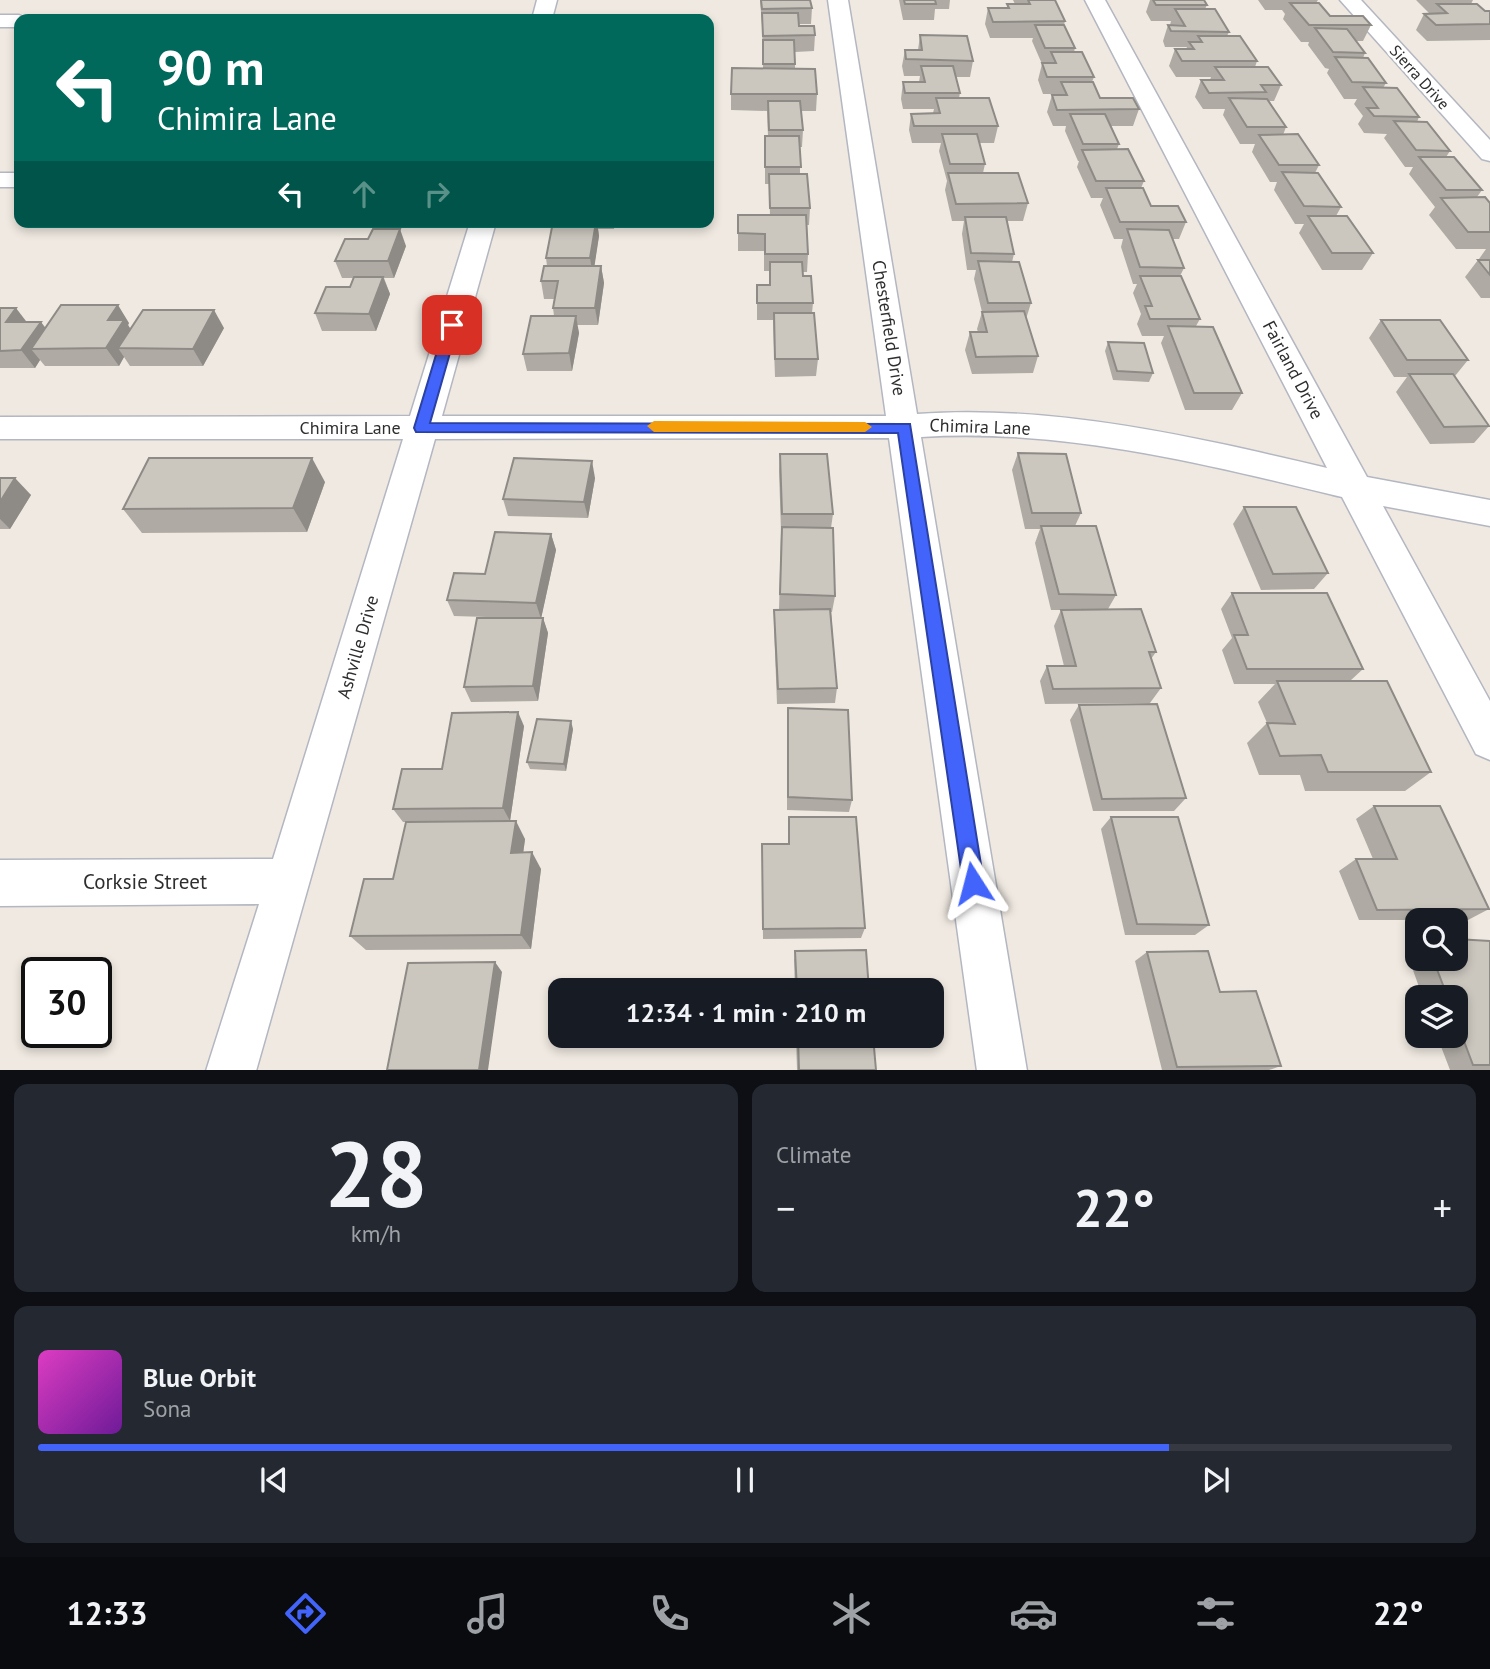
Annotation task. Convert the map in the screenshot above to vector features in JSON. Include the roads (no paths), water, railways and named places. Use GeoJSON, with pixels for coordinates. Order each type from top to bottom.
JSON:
{"type":"FeatureCollection","features":[{"type":"Feature","properties":{"kind":"street","name":"Chesterfield Drive"},"geometry":{"type":"LineString","coordinates":[[838,0],[1002,1070]]}},
{"type":"Feature","properties":{"kind":"street","name":"Fairland Drive"},"geometry":{"type":"LineString","coordinates":[[1095,0],[1490,741]]}},
{"type":"Feature","properties":{"kind":"street","name":"Sierra Drive"},"geometry":{"type":"LineString","coordinates":[[1350,0],[1490,154]]}},
{"type":"Feature","properties":{"kind":"street","name":"Ashville Drive"},"geometry":{"type":"LineString","coordinates":[[231,1070],[481,228]]}},
{"type":"Feature","properties":{"kind":"street","name":"Chimira Lane"},"geometry":{"type":"LineString","coordinates":[[0,428],[905,427],[937,423],[1050,429],[1146,442],[1356,488],[1490,513]]}},
{"type":"Feature","properties":{"kind":"street","name":"Corksie Street"},"geometry":{"type":"LineString","coordinates":[[0,883],[289,881]]}}]}
